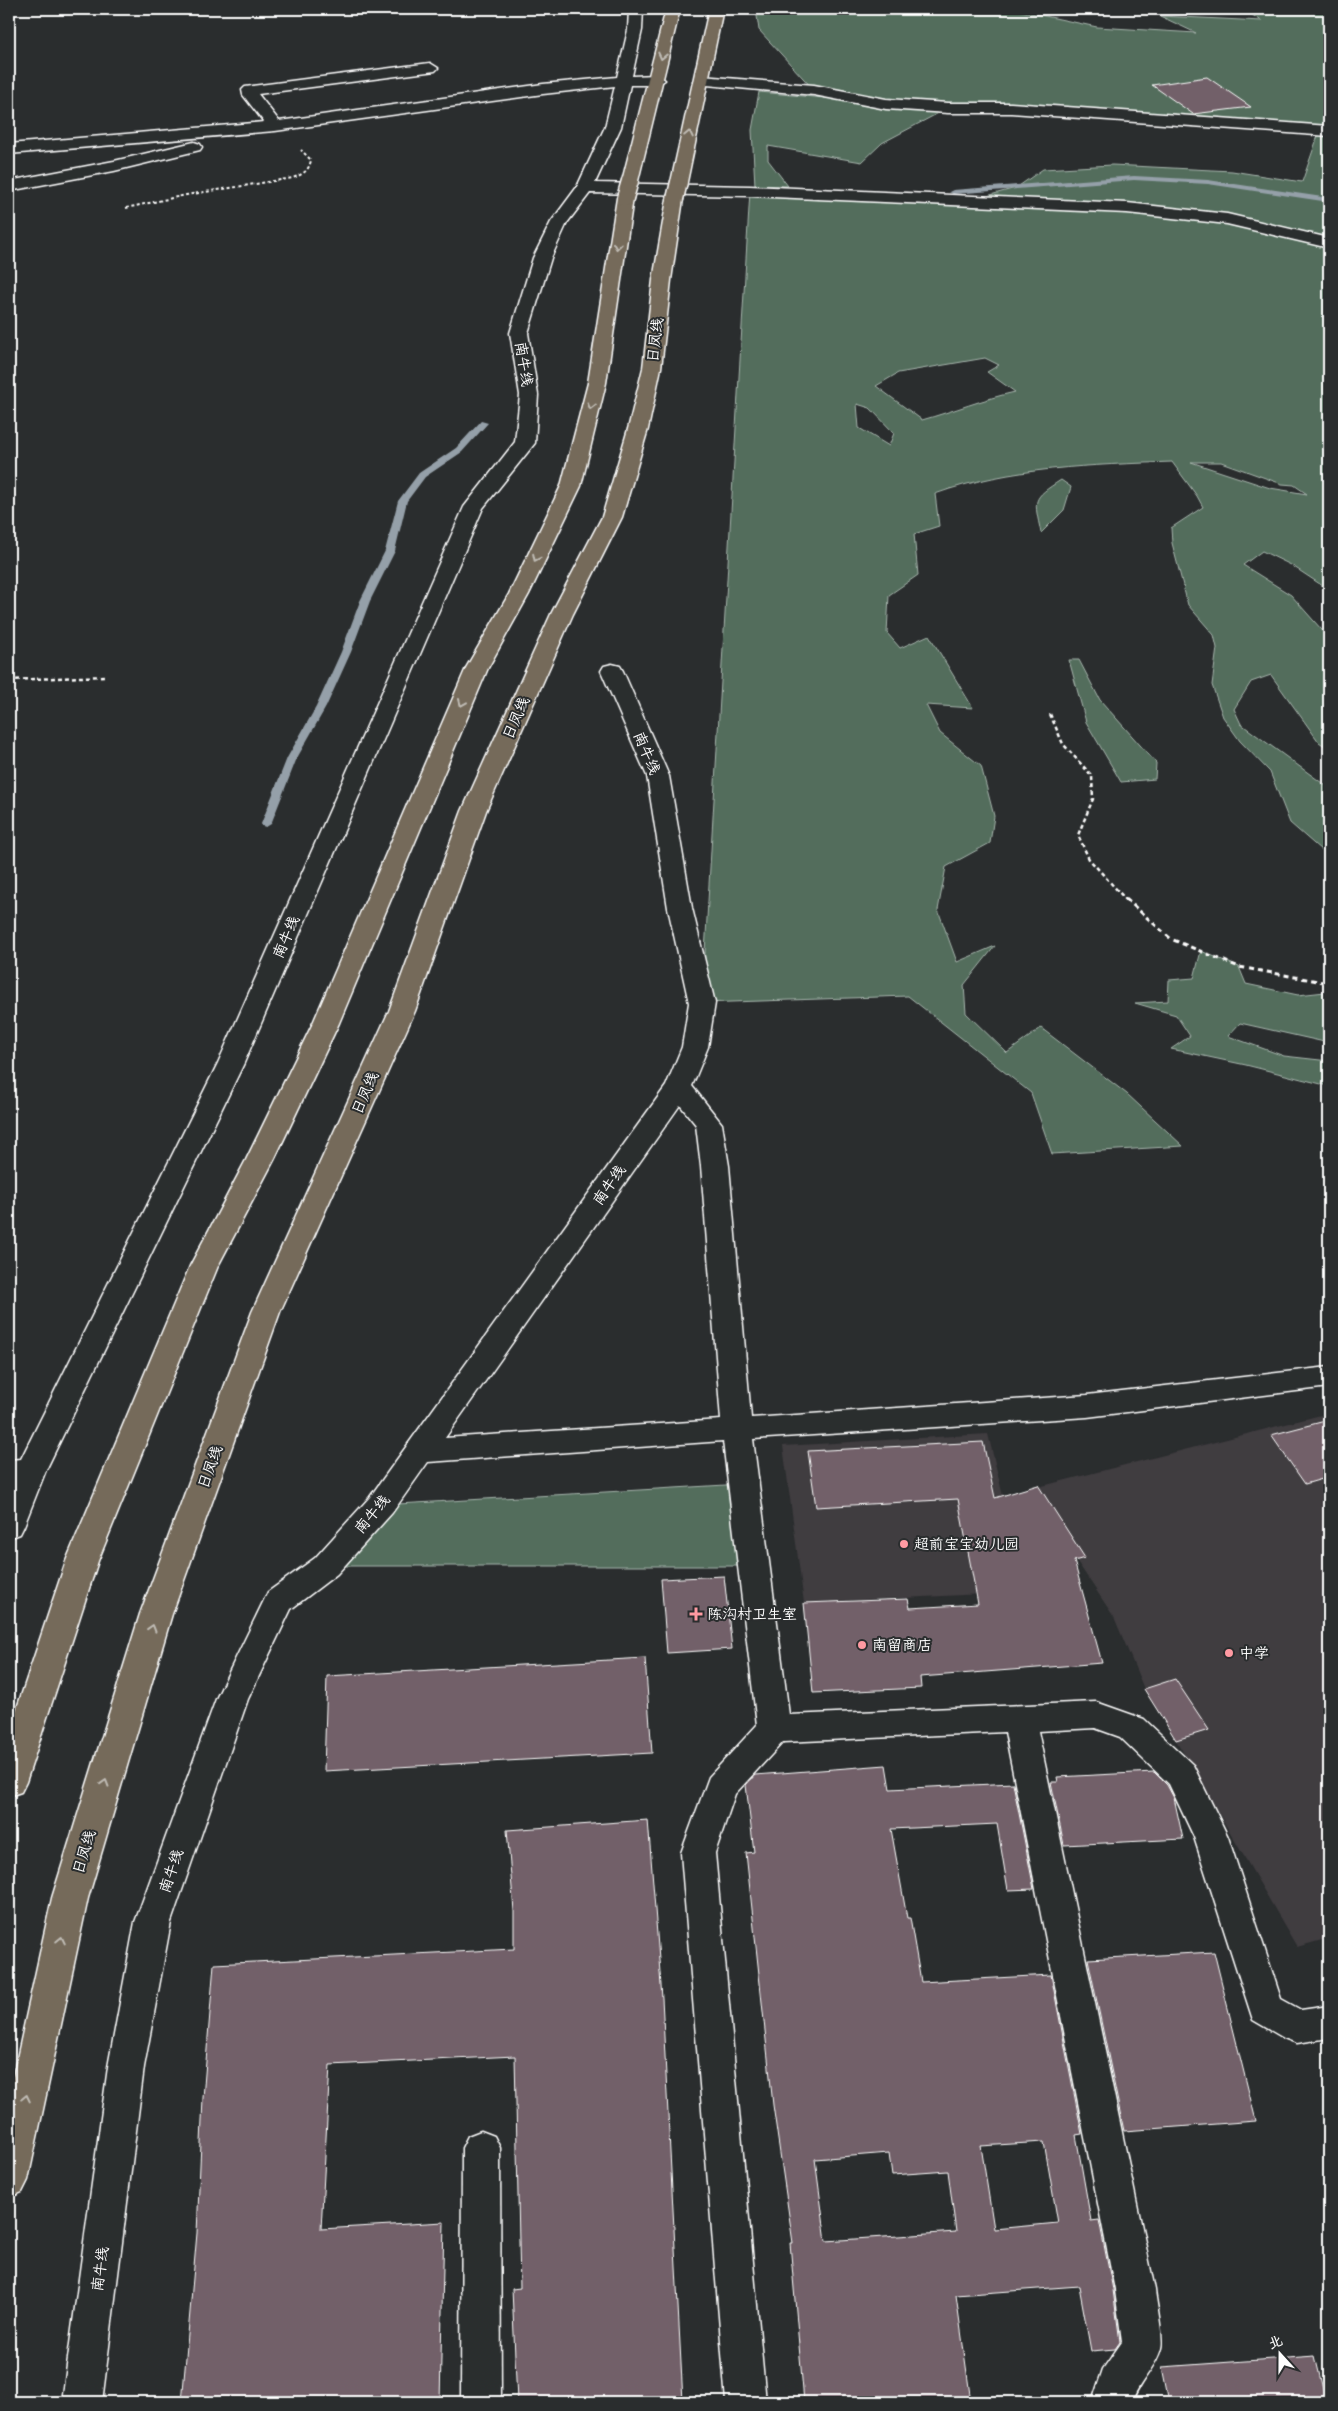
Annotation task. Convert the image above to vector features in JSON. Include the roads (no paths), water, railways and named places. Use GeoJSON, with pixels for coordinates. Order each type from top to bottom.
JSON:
{"type":"FeatureCollection","features":[{"type":"Feature","properties":{"kind":"highway"},"geometry":{"type":"LineString","coordinates":[[9,1782],[82,1561],[204,1266],[260,1160],[326,1023],[477,668],[519,594],[571,486],[597,383],[627,189],[657,80],[673,9]]}},
{"type":"Feature","properties":{"kind":"highway","name":"日凤线"},"geometry":{"type":"LineString","coordinates":[[9,2180],[70,1898],[156,1614],[169,1578],[266,1312],[402,1011],[474,811],[562,614],[612,517],[638,429],[652,368],[662,280],[677,190],[716,9]]}},
{"type":"Feature","properties":{"kind":"street","name":"南牛线"},"geometry":{"type":"LineString","coordinates":[[9,1526],[20,1470],[231,1062],[474,507],[525,443],[529,395],[519,333],[542,258],[559,222],[585,188],[613,127],[635,30],[636,9]]}},
{"type":"Feature","properties":{"kind":"street"},"geometry":{"type":"LineString","coordinates":[[275,126],[251,95],[250,90],[430,68]]}},
{"type":"Feature","properties":{"kind":"street"},"geometry":{"type":"LineString","coordinates":[[9,150],[275,126],[623,81],[657,80]]}},
{"type":"Feature","properties":{"kind":"street"},"geometry":{"type":"LineString","coordinates":[[700,81],[814,90],[886,104],[948,108],[1011,108],[1329,131]]}},
{"type":"Feature","properties":{"kind":"street"},"geometry":{"type":"LineString","coordinates":[[9,186],[114,166],[275,126]]}},
{"type":"Feature","properties":{"kind":"street"},"geometry":{"type":"LineString","coordinates":[[585,188],[750,191],[1127,208],[1227,219],[1329,243]]}},
{"type":"Feature","properties":{"kind":"street","name":"南牛线"},"geometry":{"type":"LineString","coordinates":[[82,2402],[126,2067],[153,1922],[232,1699],[279,1601],[326,1566],[381,1505],[680,1087],[694,1047],[702,1003],[680,908],[658,776],[612,671]]}},
{"type":"Feature","properties":{"kind":"street"},"geometry":{"type":"LineString","coordinates":[[680,1087],[709,1124],[737,1431],[774,1729]]}},
{"type":"Feature","properties":{"kind":"street"},"geometry":{"type":"LineString","coordinates":[[420,1451],[1087,1406],[1329,1377]]}},
{"type":"Feature","properties":{"kind":"street"},"geometry":{"type":"LineString","coordinates":[[746,2402],[698,1853],[721,1787],[774,1729],[1096,1715],[1132,1728],[1181,1776],[1210,1837],[1266,2009],[1297,2027],[1329,2022]]}},
{"type":"Feature","properties":{"kind":"street"},"geometry":{"type":"LineString","coordinates":[[1019,1718],[1135,2290],[1142,2346],[1117,2383],[1112,2402]]}},
{"type":"Feature","properties":{"kind":"street"},"geometry":{"type":"LineString","coordinates":[[481,2148],[481,2402]]}},
{"type":"Feature","properties":{"kind":"waterway"},"geometry":{"type":"LineString","coordinates":[[953,192],[1134,178],[1208,182],[1329,200]]}},
{"type":"Feature","properties":{"kind":"waterway"},"geometry":{"type":"LineString","coordinates":[[266,824],[292,758],[321,707],[346,652],[365,601],[390,551],[403,501],[422,475],[459,450],[484,423]]}},
{"type":"Feature","properties":{"kind":"place","name":"超前宝宝幼儿园"},"geometry":{"type":"Point","coordinates":[904,1544]}},
{"type":"Feature","properties":{"kind":"place","name":"陈沟村卫生室"},"geometry":{"type":"Point","coordinates":[696,1614]}},
{"type":"Feature","properties":{"kind":"place","name":"南留商店"},"geometry":{"type":"Point","coordinates":[862,1645]}},
{"type":"Feature","properties":{"kind":"place","name":"中学"},"geometry":{"type":"Point","coordinates":[1229,1653]}}]}
